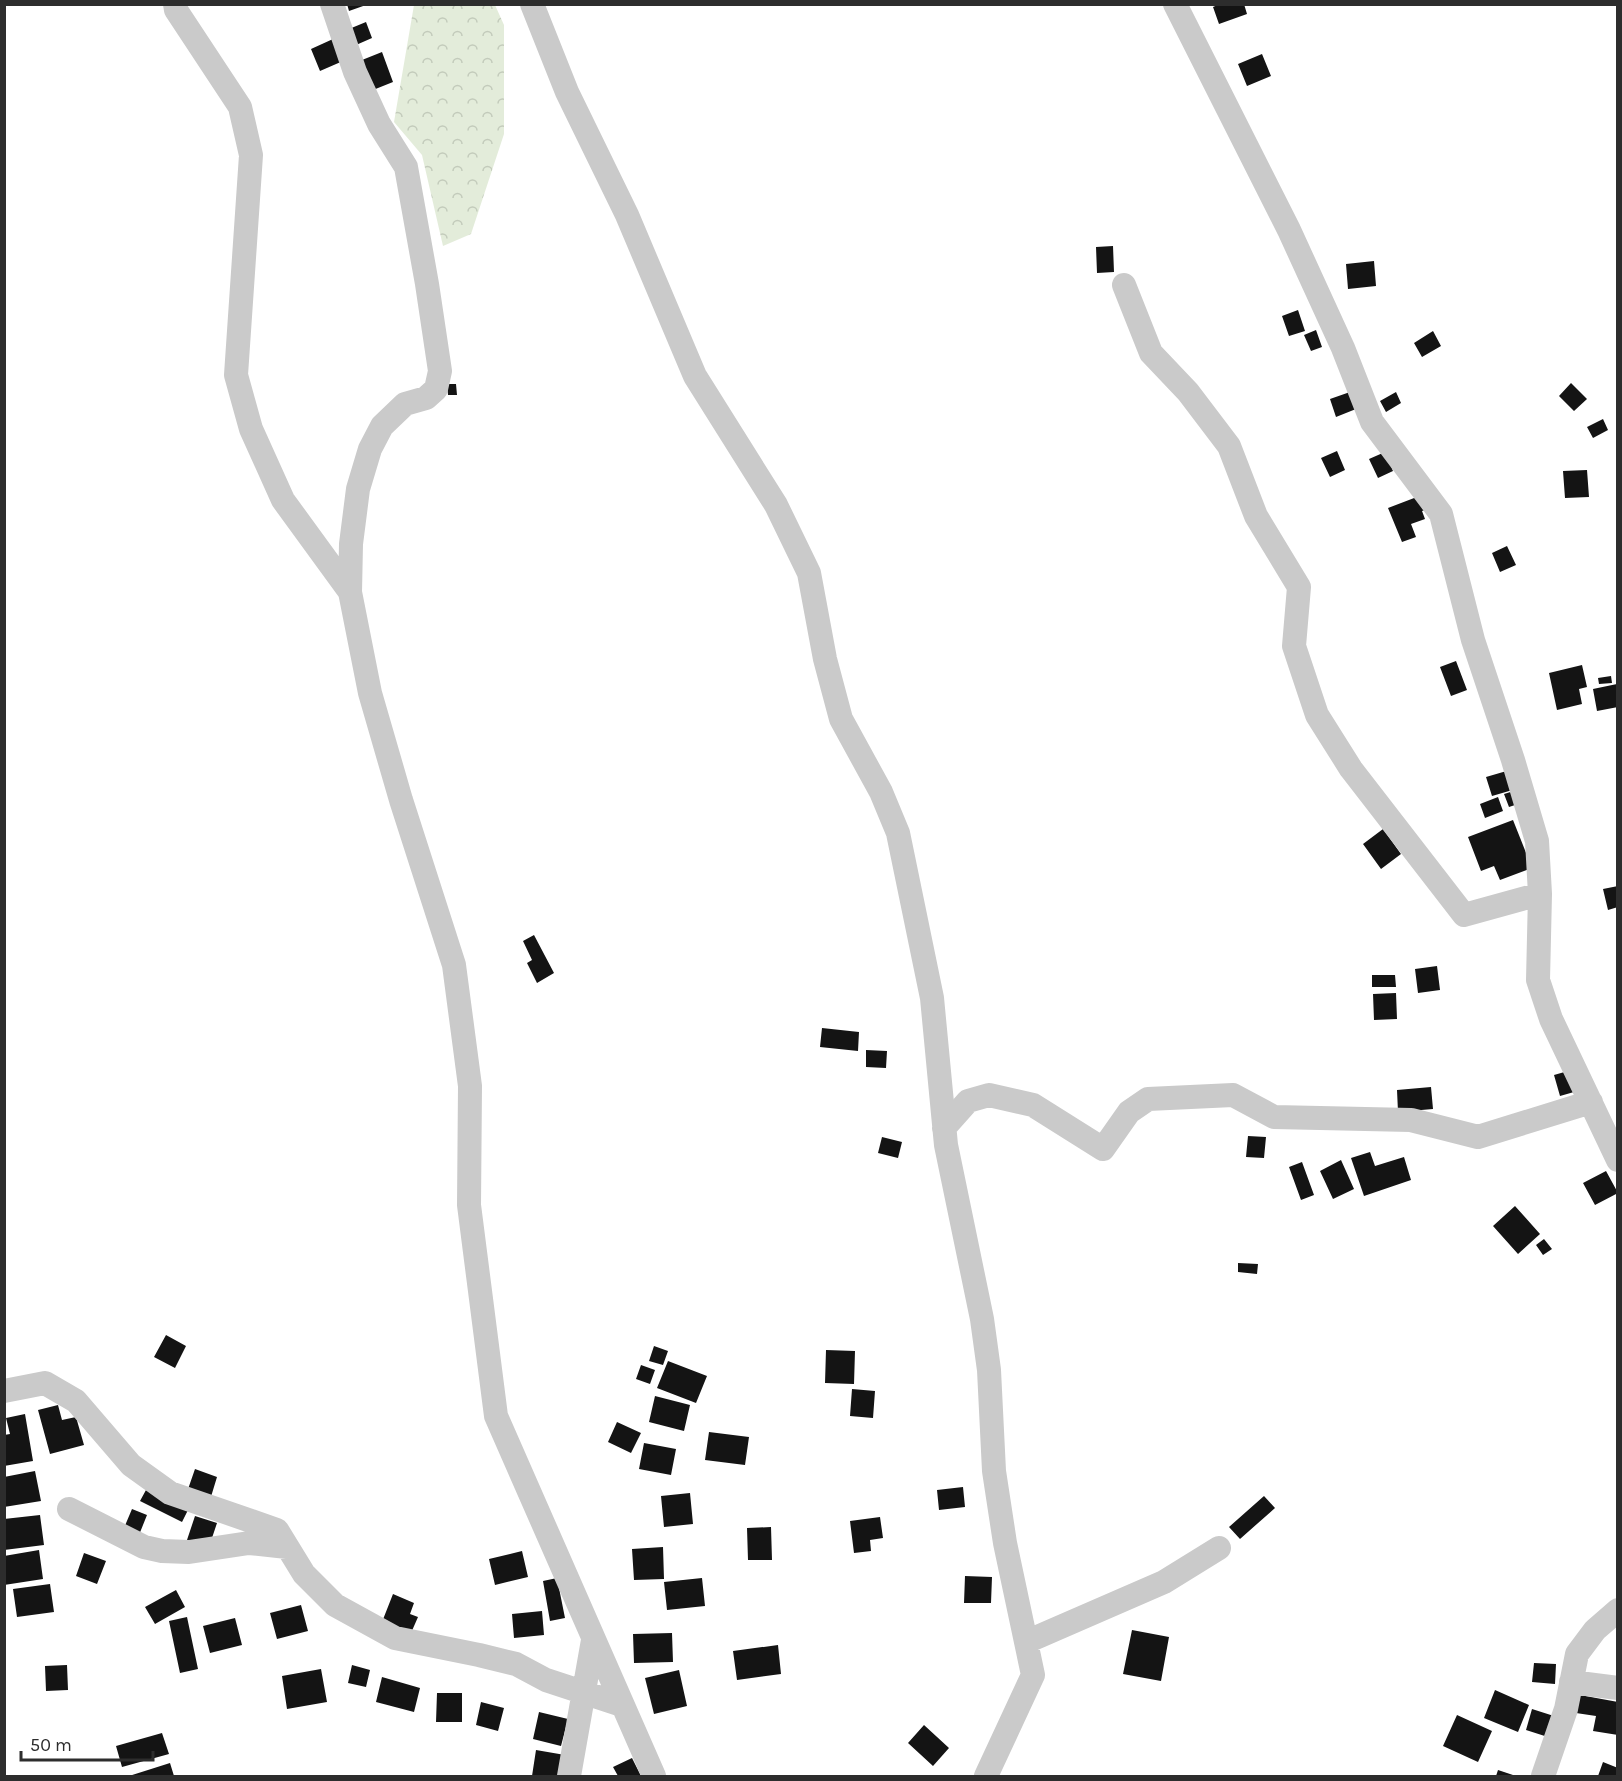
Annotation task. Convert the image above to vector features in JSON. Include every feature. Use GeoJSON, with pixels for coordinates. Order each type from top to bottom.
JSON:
{"type":"FeatureCollection","features":[{"type":"Feature","properties":{"kind":"street"},"geometry":{"type":"LineString","coordinates":[[175,4],[176,10],[240,107],[251,155],[236,375],[251,429],[283,500],[350,592]]}},
{"type":"Feature","properties":{"kind":"street"},"geometry":{"type":"LineString","coordinates":[[332,4],[355,72],[374,114],[406,167],[440,371],[436,389],[426,398],[405,404],[382,426],[370,449],[358,489],[351,544],[350,592],[370,693],[401,800],[454,965],[470,1086],[469,1205],[496,1416],[654,1776]]}},
{"type":"Feature","properties":{"kind":"street"},"geometry":{"type":"LineString","coordinates":[[532,4],[567,92],[627,215],[695,376],[776,505],[809,573],[825,659],[841,719],[881,792],[898,833],[932,998],[946,1145],[982,1319],[989,1370],[994,1471],[1005,1543],[1033,1674],[986,1776]]}},
{"type":"Feature","properties":{"kind":"street"},"geometry":{"type":"LineString","coordinates":[[1175,4],[1289,230],[1343,348],[1372,422],[1441,514],[1473,640],[1537,841],[1540,894],[1538,980],[1551,1020],[1617,1160]]}},
{"type":"Feature","properties":{"kind":"street"},"geometry":{"type":"LineString","coordinates":[[1124,285],[1151,353],[1188,392],[1229,446],[1256,516],[1299,587],[1294,646],[1317,715],[1351,769],[1464,915],[1540,894]]}},
{"type":"Feature","properties":{"kind":"street"},"geometry":{"type":"LineString","coordinates":[[944,1128],[968,1101],[989,1095],[1033,1105],[1103,1149],[1129,1112],[1148,1099],[1233,1095],[1274,1117],[1411,1120],[1478,1137],[1591,1102]]}},
{"type":"Feature","properties":{"kind":"street"},"geometry":{"type":"LineString","coordinates":[[4,1391],[45,1383],[76,1401],[131,1465],[170,1493],[277,1530],[304,1574],[335,1605],[395,1638],[516,1665],[546,1680],[622,1705]]}},
{"type":"Feature","properties":{"kind":"street"},"geometry":{"type":"LineString","coordinates":[[69,1509],[144,1547],[162,1551],[189,1552],[249,1544],[287,1547]]}},
{"type":"Feature","properties":{"kind":"street"},"geometry":{"type":"LineString","coordinates":[[1026,1642],[1164,1582],[1219,1548]]}},
{"type":"Feature","properties":{"kind":"street"},"geometry":{"type":"LineString","coordinates":[[1543,1776],[1566,1709],[1577,1654],[1595,1630],[1617,1610]]}},
{"type":"Feature","properties":{"kind":"street"},"geometry":{"type":"LineString","coordinates":[[569,1776],[593,1640]]}},
{"type":"Feature","properties":{"kind":"street"},"geometry":{"type":"LineString","coordinates":[[1571,1682],[1617,1688]]}},
{"type":"Feature","properties":{"kind":"green space"},"geometry":{"type":"Polygon","coordinates":[[[414,5],[495,5],[504,25],[504,134],[471,234],[443,246],[422,155],[394,122],[414,5]]]}},
{"type":"Feature","properties":{"kind":"building"},"geometry":{"type":"Polygon","coordinates":[[[347,4],[366,4],[366,5],[349,11],[347,4]]]}},
{"type":"Feature","properties":{"kind":"building"},"geometry":{"type":"Polygon","coordinates":[[[1220,4],[1244,4],[1247,14],[1219,24],[1213,7],[1220,4]]]}},
{"type":"Feature","properties":{"kind":"building"},"geometry":{"type":"Polygon","coordinates":[[[366,22],[372,38],[356,45],[349,29],[366,22]]]}},
{"type":"Feature","properties":{"kind":"building"},"geometry":{"type":"Polygon","coordinates":[[[333,39],[343,61],[320,71],[311,49],[333,39]]]}},
{"type":"Feature","properties":{"kind":"building"},"geometry":{"type":"Polygon","coordinates":[[[382,52],[393,82],[373,90],[362,60],[382,52]]]}},
{"type":"Feature","properties":{"kind":"building"},"geometry":{"type":"Polygon","coordinates":[[[1262,54],[1271,76],[1247,86],[1238,64],[1262,54]]]}},
{"type":"Feature","properties":{"kind":"building"},"geometry":{"type":"Polygon","coordinates":[[[1113,246],[1114,272],[1097,273],[1096,247],[1113,246]]]}},
{"type":"Feature","properties":{"kind":"building"},"geometry":{"type":"Polygon","coordinates":[[[1374,261],[1376,286],[1348,289],[1346,264],[1374,261]]]}},
{"type":"Feature","properties":{"kind":"building"},"geometry":{"type":"Polygon","coordinates":[[[1298,310],[1305,331],[1289,336],[1282,316],[1298,310]]]}},
{"type":"Feature","properties":{"kind":"building"},"geometry":{"type":"Polygon","coordinates":[[[1316,330],[1322,347],[1311,351],[1304,335],[1316,330]]]}},
{"type":"Feature","properties":{"kind":"building"},"geometry":{"type":"Polygon","coordinates":[[[1433,331],[1441,346],[1422,357],[1414,343],[1433,331]]]}},
{"type":"Feature","properties":{"kind":"building"},"geometry":{"type":"Polygon","coordinates":[[[1571,383],[1587,399],[1574,411],[1559,396],[1571,383]]]}},
{"type":"Feature","properties":{"kind":"building"},"geometry":{"type":"Polygon","coordinates":[[[447,384],[456,384],[457,395],[448,395],[447,384]]]}},
{"type":"Feature","properties":{"kind":"building"},"geometry":{"type":"Polygon","coordinates":[[[1350,392],[1356,409],[1336,417],[1330,399],[1350,392]]]}},
{"type":"Feature","properties":{"kind":"building"},"geometry":{"type":"Polygon","coordinates":[[[1396,392],[1401,403],[1386,412],[1380,401],[1396,392]]]}},
{"type":"Feature","properties":{"kind":"building"},"geometry":{"type":"Polygon","coordinates":[[[1603,419],[1608,430],[1593,438],[1587,427],[1603,419]]]}},
{"type":"Feature","properties":{"kind":"building"},"geometry":{"type":"Polygon","coordinates":[[[1337,451],[1345,470],[1330,477],[1321,458],[1337,451]]]}},
{"type":"Feature","properties":{"kind":"building"},"geometry":{"type":"Polygon","coordinates":[[[1385,452],[1393,471],[1378,478],[1369,459],[1385,452]]]}},
{"type":"Feature","properties":{"kind":"building"},"geometry":{"type":"Polygon","coordinates":[[[1587,470],[1589,497],[1565,498],[1563,471],[1587,470]]]}},
{"type":"Feature","properties":{"kind":"building"},"geometry":{"type":"Polygon","coordinates":[[[1422,495],[1428,509],[1422,511],[1425,519],[1411,524],[1416,537],[1402,542],[1388,508],[1422,495]]]}},
{"type":"Feature","properties":{"kind":"building"},"geometry":{"type":"Polygon","coordinates":[[[1507,546],[1516,565],[1500,572],[1492,553],[1507,546]]]}},
{"type":"Feature","properties":{"kind":"building"},"geometry":{"type":"Polygon","coordinates":[[[1456,661],[1467,690],[1451,696],[1440,667],[1456,661]]]}},
{"type":"Feature","properties":{"kind":"building"},"geometry":{"type":"Polygon","coordinates":[[[1582,665],[1587,687],[1579,689],[1582,704],[1557,710],[1549,673],[1582,665]]]}},
{"type":"Feature","properties":{"kind":"building"},"geometry":{"type":"Polygon","coordinates":[[[1611,676],[1612,683],[1599,684],[1598,678],[1611,676]]]}},
{"type":"Feature","properties":{"kind":"building"},"geometry":{"type":"Polygon","coordinates":[[[1617,684],[1618,707],[1597,711],[1593,689],[1617,684]]]}},
{"type":"Feature","properties":{"kind":"building"},"geometry":{"type":"Polygon","coordinates":[[[1510,770],[1516,789],[1492,796],[1486,777],[1510,770]]]}},
{"type":"Feature","properties":{"kind":"building"},"geometry":{"type":"Polygon","coordinates":[[[1517,790],[1521,803],[1509,807],[1504,794],[1517,790]]]}},
{"type":"Feature","properties":{"kind":"building"},"geometry":{"type":"Polygon","coordinates":[[[1498,797],[1503,811],[1485,818],[1480,804],[1498,797]]]}},
{"type":"Feature","properties":{"kind":"building"},"geometry":{"type":"Polygon","coordinates":[[[1513,820],[1532,868],[1500,880],[1494,866],[1481,871],[1468,837],[1513,820]]]}},
{"type":"Feature","properties":{"kind":"building"},"geometry":{"type":"Polygon","coordinates":[[[1383,829],[1401,854],[1381,869],[1363,844],[1383,829]]]}},
{"type":"Feature","properties":{"kind":"building"},"geometry":{"type":"Polygon","coordinates":[[[1618,886],[1618,907],[1608,910],[1603,889],[1618,886]]]}},
{"type":"Feature","properties":{"kind":"building"},"geometry":{"type":"Polygon","coordinates":[[[534,935],[554,973],[537,983],[527,963],[532,960],[523,941],[534,935]]]}},
{"type":"Feature","properties":{"kind":"building"},"geometry":{"type":"Polygon","coordinates":[[[1437,966],[1440,990],[1418,993],[1415,969],[1437,966]]]}},
{"type":"Feature","properties":{"kind":"building"},"geometry":{"type":"Polygon","coordinates":[[[1372,975],[1395,975],[1396,987],[1372,987],[1372,975]]]}},
{"type":"Feature","properties":{"kind":"building"},"geometry":{"type":"Polygon","coordinates":[[[1396,993],[1397,1019],[1374,1020],[1373,994],[1396,993]]]}},
{"type":"Feature","properties":{"kind":"building"},"geometry":{"type":"Polygon","coordinates":[[[822,1028],[859,1032],[858,1051],[820,1047],[822,1028]]]}},
{"type":"Feature","properties":{"kind":"building"},"geometry":{"type":"Polygon","coordinates":[[[866,1050],[887,1051],[886,1068],[866,1067],[866,1050]]]}},
{"type":"Feature","properties":{"kind":"building"},"geometry":{"type":"Polygon","coordinates":[[[1568,1071],[1574,1092],[1560,1096],[1554,1075],[1568,1071]]]}},
{"type":"Feature","properties":{"kind":"building"},"geometry":{"type":"Polygon","coordinates":[[[1431,1087],[1433,1109],[1398,1112],[1397,1090],[1431,1087]]]}},
{"type":"Feature","properties":{"kind":"building"},"geometry":{"type":"Polygon","coordinates":[[[1248,1136],[1266,1137],[1264,1158],[1246,1157],[1248,1136]]]}},
{"type":"Feature","properties":{"kind":"building"},"geometry":{"type":"Polygon","coordinates":[[[882,1137],[902,1142],[898,1158],[878,1153],[882,1137]]]}},
{"type":"Feature","properties":{"kind":"building"},"geometry":{"type":"Polygon","coordinates":[[[1370,1152],[1375,1166],[1404,1157],[1411,1180],[1364,1196],[1351,1158],[1370,1152]]]}},
{"type":"Feature","properties":{"kind":"building"},"geometry":{"type":"Polygon","coordinates":[[[1341,1160],[1354,1189],[1333,1199],[1320,1171],[1341,1160]]]}},
{"type":"Feature","properties":{"kind":"building"},"geometry":{"type":"Polygon","coordinates":[[[1302,1162],[1314,1195],[1301,1200],[1289,1167],[1302,1162]]]}},
{"type":"Feature","properties":{"kind":"building"},"geometry":{"type":"Polygon","coordinates":[[[1606,1171],[1618,1193],[1595,1205],[1583,1183],[1606,1171]]]}},
{"type":"Feature","properties":{"kind":"building"},"geometry":{"type":"Polygon","coordinates":[[[1515,1206],[1540,1234],[1518,1254],[1493,1226],[1515,1206]]]}},
{"type":"Feature","properties":{"kind":"building"},"geometry":{"type":"Polygon","coordinates":[[[1544,1239],[1552,1249],[1543,1255],[1536,1245],[1544,1239]]]}},
{"type":"Feature","properties":{"kind":"building"},"geometry":{"type":"Polygon","coordinates":[[[1238,1263],[1258,1264],[1257,1274],[1238,1272],[1238,1263]]]}},
{"type":"Feature","properties":{"kind":"building"},"geometry":{"type":"Polygon","coordinates":[[[166,1335],[186,1346],[175,1368],[154,1357],[166,1335]]]}},
{"type":"Feature","properties":{"kind":"building"},"geometry":{"type":"Polygon","coordinates":[[[654,1346],[668,1351],[663,1365],[649,1361],[654,1346]]]}},
{"type":"Feature","properties":{"kind":"building"},"geometry":{"type":"Polygon","coordinates":[[[826,1350],[855,1351],[854,1384],[825,1383],[826,1350]]]}},
{"type":"Feature","properties":{"kind":"building"},"geometry":{"type":"Polygon","coordinates":[[[668,1361],[707,1376],[696,1403],[657,1388],[668,1361]]]}},
{"type":"Feature","properties":{"kind":"building"},"geometry":{"type":"Polygon","coordinates":[[[641,1365],[655,1370],[650,1384],[636,1379],[641,1365]]]}},
{"type":"Feature","properties":{"kind":"building"},"geometry":{"type":"Polygon","coordinates":[[[852,1389],[875,1391],[873,1418],[850,1416],[852,1389]]]}},
{"type":"Feature","properties":{"kind":"building"},"geometry":{"type":"Polygon","coordinates":[[[655,1396],[690,1405],[684,1431],[649,1422],[655,1396]]]}},
{"type":"Feature","properties":{"kind":"building"},"geometry":{"type":"Polygon","coordinates":[[[58,1405],[62,1420],[76,1417],[84,1445],[50,1454],[38,1410],[58,1405]]]}},
{"type":"Feature","properties":{"kind":"building"},"geometry":{"type":"Polygon","coordinates":[[[25,1414],[33,1461],[4,1466],[4,1435],[10,1434],[6,1418],[25,1414]]]}},
{"type":"Feature","properties":{"kind":"building"},"geometry":{"type":"Polygon","coordinates":[[[617,1422],[641,1433],[631,1453],[608,1442],[617,1422]]]}},
{"type":"Feature","properties":{"kind":"building"},"geometry":{"type":"Polygon","coordinates":[[[709,1432],[749,1437],[745,1465],[705,1460],[709,1432]]]}},
{"type":"Feature","properties":{"kind":"building"},"geometry":{"type":"Polygon","coordinates":[[[644,1443],[676,1449],[671,1475],[639,1469],[644,1443]]]}},
{"type":"Feature","properties":{"kind":"building"},"geometry":{"type":"Polygon","coordinates":[[[195,1469],[217,1477],[210,1500],[187,1492],[195,1469]]]}},
{"type":"Feature","properties":{"kind":"building"},"geometry":{"type":"Polygon","coordinates":[[[35,1471],[41,1501],[4,1507],[4,1477],[35,1471]]]}},
{"type":"Feature","properties":{"kind":"building"},"geometry":{"type":"Polygon","coordinates":[[[963,1487],[965,1507],[939,1510],[937,1490],[963,1487]]]}},
{"type":"Feature","properties":{"kind":"building"},"geometry":{"type":"Polygon","coordinates":[[[146,1490],[188,1510],[182,1522],[140,1501],[146,1490]]]}},
{"type":"Feature","properties":{"kind":"building"},"geometry":{"type":"Polygon","coordinates":[[[690,1493],[693,1524],[664,1527],[661,1496],[690,1493]]]}},
{"type":"Feature","properties":{"kind":"building"},"geometry":{"type":"Polygon","coordinates":[[[1264,1496],[1275,1508],[1240,1539],[1229,1527],[1264,1496]]]}},
{"type":"Feature","properties":{"kind":"building"},"geometry":{"type":"Polygon","coordinates":[[[132,1509],[147,1515],[139,1535],[124,1528],[132,1509]]]}},
{"type":"Feature","properties":{"kind":"building"},"geometry":{"type":"Polygon","coordinates":[[[40,1515],[44,1545],[4,1550],[4,1519],[40,1515]]]}},
{"type":"Feature","properties":{"kind":"building"},"geometry":{"type":"Polygon","coordinates":[[[195,1516],[217,1523],[209,1547],[187,1540],[195,1516]]]}},
{"type":"Feature","properties":{"kind":"building"},"geometry":{"type":"Polygon","coordinates":[[[880,1517],[883,1538],[870,1540],[871,1551],[854,1553],[850,1521],[880,1517]]]}},
{"type":"Feature","properties":{"kind":"building"},"geometry":{"type":"Polygon","coordinates":[[[771,1527],[772,1560],[748,1560],[747,1528],[771,1527]]]}},
{"type":"Feature","properties":{"kind":"building"},"geometry":{"type":"Polygon","coordinates":[[[663,1547],[664,1579],[634,1580],[632,1549],[663,1547]]]}},
{"type":"Feature","properties":{"kind":"building"},"geometry":{"type":"Polygon","coordinates":[[[39,1550],[43,1579],[4,1585],[4,1556],[39,1550]]]}},
{"type":"Feature","properties":{"kind":"building"},"geometry":{"type":"Polygon","coordinates":[[[522,1551],[528,1577],[495,1585],[489,1559],[522,1551]]]}},
{"type":"Feature","properties":{"kind":"building"},"geometry":{"type":"Polygon","coordinates":[[[84,1553],[106,1561],[97,1584],[76,1576],[84,1553]]]}},
{"type":"Feature","properties":{"kind":"building"},"geometry":{"type":"Polygon","coordinates":[[[965,1576],[992,1577],[991,1603],[964,1603],[965,1576]]]}},
{"type":"Feature","properties":{"kind":"building"},"geometry":{"type":"Polygon","coordinates":[[[557,1578],[565,1618],[550,1621],[543,1581],[557,1578]]]}},
{"type":"Feature","properties":{"kind":"building"},"geometry":{"type":"Polygon","coordinates":[[[702,1578],[705,1606],[667,1610],[664,1582],[702,1578]]]}},
{"type":"Feature","properties":{"kind":"building"},"geometry":{"type":"Polygon","coordinates":[[[50,1584],[54,1612],[17,1617],[13,1589],[50,1584]]]}},
{"type":"Feature","properties":{"kind":"building"},"geometry":{"type":"Polygon","coordinates":[[[176,1590],[185,1607],[155,1624],[145,1607],[176,1590]]]}},
{"type":"Feature","properties":{"kind":"building"},"geometry":{"type":"Polygon","coordinates":[[[393,1594],[414,1603],[410,1614],[418,1617],[411,1633],[382,1622],[393,1594]]]}},
{"type":"Feature","properties":{"kind":"building"},"geometry":{"type":"Polygon","coordinates":[[[301,1605],[308,1631],[277,1639],[270,1613],[301,1605]]]}},
{"type":"Feature","properties":{"kind":"building"},"geometry":{"type":"Polygon","coordinates":[[[542,1611],[544,1635],[514,1638],[512,1614],[542,1611]]]}},
{"type":"Feature","properties":{"kind":"building"},"geometry":{"type":"Polygon","coordinates":[[[187,1617],[198,1669],[180,1673],[169,1621],[187,1617]]]}},
{"type":"Feature","properties":{"kind":"building"},"geometry":{"type":"Polygon","coordinates":[[[235,1618],[242,1645],[210,1653],[203,1626],[235,1618]]]}},
{"type":"Feature","properties":{"kind":"building"},"geometry":{"type":"Polygon","coordinates":[[[1132,1630],[1169,1637],[1161,1681],[1123,1674],[1132,1630]]]}},
{"type":"Feature","properties":{"kind":"building"},"geometry":{"type":"Polygon","coordinates":[[[672,1633],[673,1662],[634,1663],[633,1634],[672,1633]]]}},
{"type":"Feature","properties":{"kind":"building"},"geometry":{"type":"Polygon","coordinates":[[[778,1645],[781,1674],[737,1680],[733,1651],[778,1645]]]}},
{"type":"Feature","properties":{"kind":"building"},"geometry":{"type":"Polygon","coordinates":[[[1534,1663],[1556,1664],[1555,1684],[1532,1682],[1534,1663]]]}},
{"type":"Feature","properties":{"kind":"building"},"geometry":{"type":"Polygon","coordinates":[[[67,1665],[68,1690],[46,1691],[45,1666],[67,1665]]]}},
{"type":"Feature","properties":{"kind":"building"},"geometry":{"type":"Polygon","coordinates":[[[352,1665],[370,1670],[366,1687],[348,1683],[352,1665]]]}},
{"type":"Feature","properties":{"kind":"building"},"geometry":{"type":"Polygon","coordinates":[[[321,1669],[327,1702],[287,1709],[282,1676],[321,1669]]]}},
{"type":"Feature","properties":{"kind":"building"},"geometry":{"type":"Polygon","coordinates":[[[679,1670],[687,1706],[654,1714],[645,1678],[679,1670]]]}},
{"type":"Feature","properties":{"kind":"building"},"geometry":{"type":"Polygon","coordinates":[[[382,1677],[420,1688],[414,1712],[376,1702],[382,1677]]]}},
{"type":"Feature","properties":{"kind":"building"},"geometry":{"type":"Polygon","coordinates":[[[1495,1690],[1529,1705],[1518,1732],[1484,1718],[1495,1690]]]}},
{"type":"Feature","properties":{"kind":"building"},"geometry":{"type":"Polygon","coordinates":[[[437,1693],[462,1693],[462,1722],[436,1722],[437,1693]]]}},
{"type":"Feature","properties":{"kind":"building"},"geometry":{"type":"Polygon","coordinates":[[[1580,1695],[1618,1702],[1618,1735],[1593,1731],[1596,1716],[1576,1713],[1580,1695]]]}},
{"type":"Feature","properties":{"kind":"building"},"geometry":{"type":"Polygon","coordinates":[[[481,1702],[504,1708],[498,1731],[476,1725],[481,1702]]]}},
{"type":"Feature","properties":{"kind":"building"},"geometry":{"type":"Polygon","coordinates":[[[1532,1709],[1557,1717],[1551,1738],[1526,1730],[1532,1709]]]}},
{"type":"Feature","properties":{"kind":"building"},"geometry":{"type":"Polygon","coordinates":[[[539,1712],[568,1719],[561,1746],[533,1739],[539,1712]]]}},
{"type":"Feature","properties":{"kind":"building"},"geometry":{"type":"Polygon","coordinates":[[[1457,1715],[1492,1731],[1478,1762],[1443,1746],[1457,1715]]]}},
{"type":"Feature","properties":{"kind":"building"},"geometry":{"type":"Polygon","coordinates":[[[924,1725],[949,1748],[933,1766],[908,1743],[924,1725]]]}},
{"type":"Feature","properties":{"kind":"building"},"geometry":{"type":"Polygon","coordinates":[[[162,1733],[169,1754],[122,1767],[116,1746],[162,1733]]]}},
{"type":"Feature","properties":{"kind":"building"},"geometry":{"type":"Polygon","coordinates":[[[536,1750],[565,1755],[561,1776],[532,1776],[536,1750]]]}},
{"type":"Feature","properties":{"kind":"building"},"geometry":{"type":"Polygon","coordinates":[[[632,1758],[641,1776],[618,1776],[613,1767],[632,1758]]]}},
{"type":"Feature","properties":{"kind":"building"},"geometry":{"type":"Polygon","coordinates":[[[1603,1762],[1618,1768],[1618,1776],[1598,1776],[1603,1762]]]}},
{"type":"Feature","properties":{"kind":"building"},"geometry":{"type":"Polygon","coordinates":[[[170,1763],[174,1776],[129,1776],[170,1763]]]}},
{"type":"Feature","properties":{"kind":"building"},"geometry":{"type":"Polygon","coordinates":[[[1498,1770],[1516,1776],[1496,1776],[1498,1770]]]}}]}
